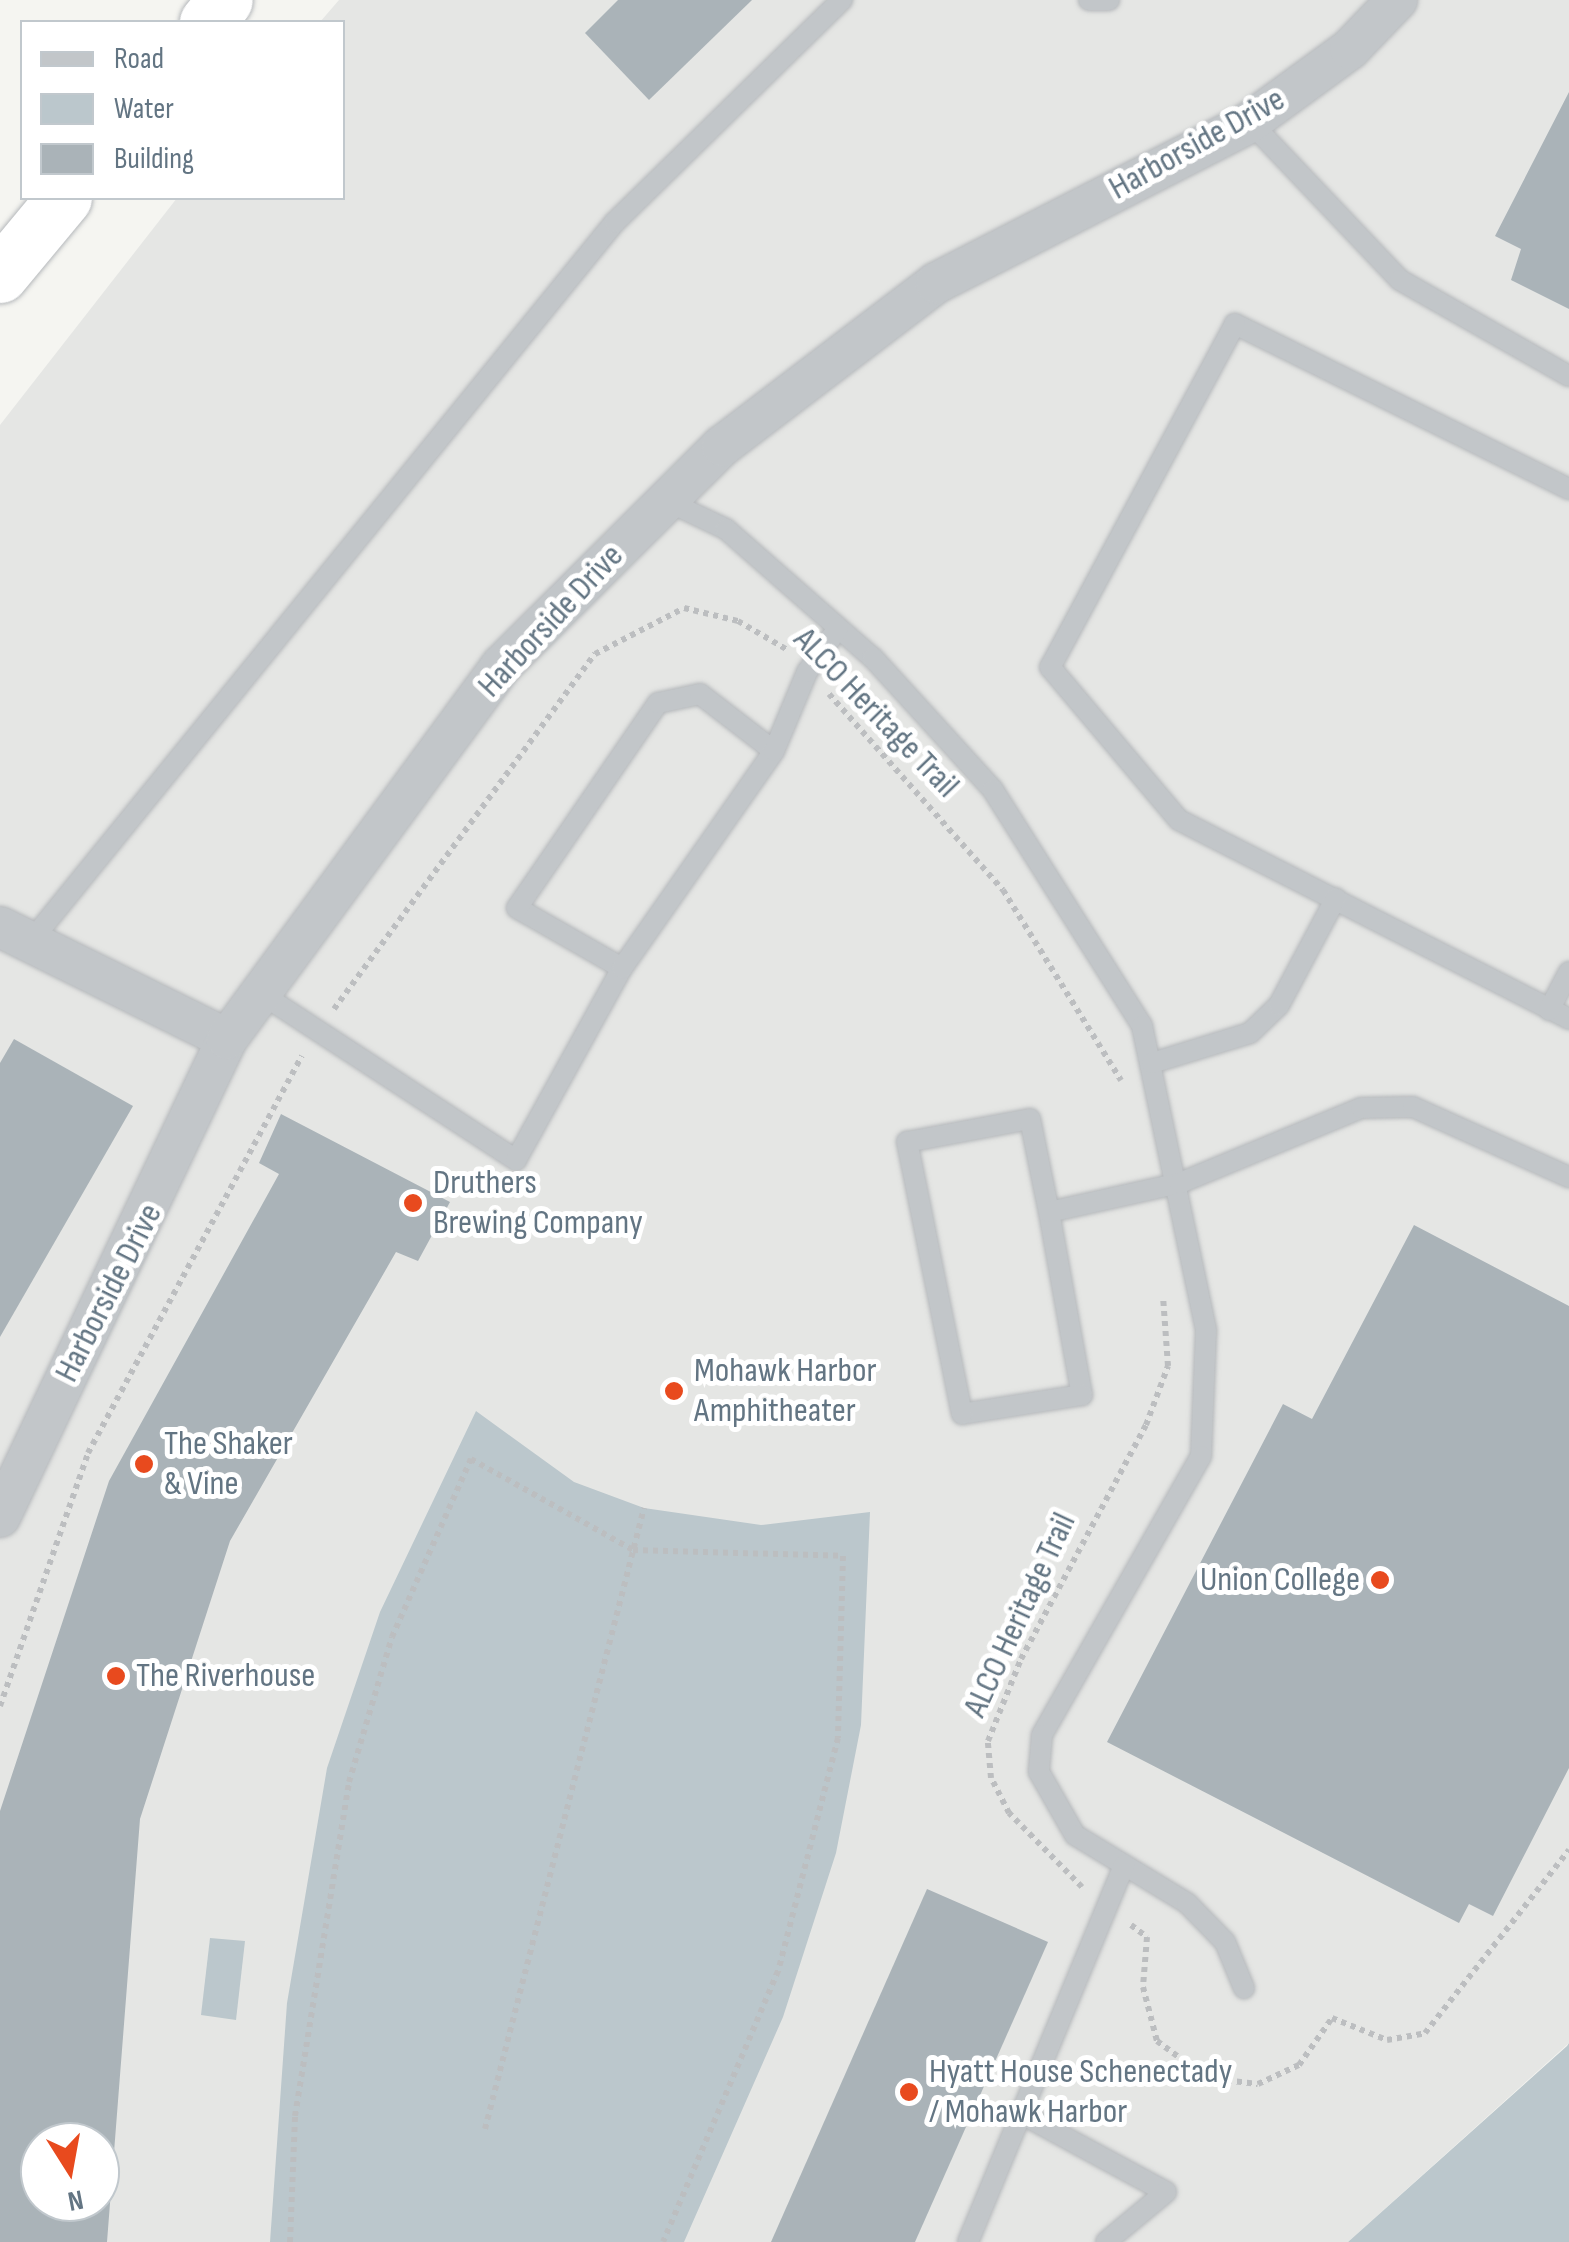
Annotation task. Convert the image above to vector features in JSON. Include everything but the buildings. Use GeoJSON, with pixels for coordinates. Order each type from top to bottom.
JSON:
{"type":"FeatureCollection","features":[{"type":"Feature","properties":{"kind":"highway"},"geometry":{"type":"LineString","coordinates":[[209,20],[226,0]]}},
{"type":"Feature","properties":{"kind":"highway"},"geometry":{"type":"LineString","coordinates":[[0,275],[62,200]]}},
{"type":"Feature","properties":{"kind":"street","name":"Harborside Drive"},"geometry":{"type":"LineString","coordinates":[[0,1516],[11,1466],[227,1039],[501,666],[722,446],[936,284],[1250,122],[1350,49],[1397,0]]}},
{"type":"Feature","properties":{"kind":"street"},"geometry":{"type":"LineString","coordinates":[[15,934],[227,1039]]}},
{"type":"Feature","properties":{"kind":"lane"},"geometry":{"type":"LineString","coordinates":[[15,934],[616,222],[842,0]]}},
{"type":"Feature","properties":{"kind":"lane"},"geometry":{"type":"LineString","coordinates":[[1088,0],[1109,0]]}},
{"type":"Feature","properties":{"kind":"lane"},"geometry":{"type":"LineString","coordinates":[[1250,122],[1400,280],[1569,376]]}},
{"type":"Feature","properties":{"kind":"lane"},"geometry":{"type":"LineString","coordinates":[[1569,489],[1235,324],[1050,666],[1178,820],[1569,1019]]}},
{"type":"Feature","properties":{"kind":"lane"},"geometry":{"type":"LineString","coordinates":[[666,501],[726,530],[838,628],[993,790],[1142,1026],[1180,1183],[1206,1331],[1201,1456],[1042,1735],[1039,1772],[1054,1807],[1075,1835],[1187,1903],[1225,1942],[1244,1988]]}},
{"type":"Feature","properties":{"kind":"lane"},"geometry":{"type":"LineString","coordinates":[[260,993],[516,1160],[622,968],[774,751],[807,672],[838,628]]}},
{"type":"Feature","properties":{"kind":"lane"},"geometry":{"type":"LineString","coordinates":[[622,968],[517,908],[658,703],[700,694],[774,751]]}},
{"type":"Feature","properties":{"kind":"lane"},"geometry":{"type":"LineString","coordinates":[[1152,1063],[1250,1033],[1279,1005],[1336,898]]}},
{"type":"Feature","properties":{"kind":"lane"},"geometry":{"type":"LineString","coordinates":[[1549,1010],[1569,972]]}},
{"type":"Feature","properties":{"kind":"lane"},"geometry":{"type":"LineString","coordinates":[[1049,1212],[1180,1183],[1361,1108],[1413,1106],[1569,1176]]}},
{"type":"Feature","properties":{"kind":"lane"},"geometry":{"type":"LineString","coordinates":[[1030,1119],[1049,1212],[1082,1395],[962,1414],[907,1142],[1030,1119]]}},
{"type":"Feature","properties":{"kind":"lane"},"geometry":{"type":"LineString","coordinates":[[968,2242],[1018,2112],[1124,1865]]}},
{"type":"Feature","properties":{"kind":"lane"},"geometry":{"type":"LineString","coordinates":[[1018,2112],[1166,2192],[1106,2242]]}},
{"type":"Feature","properties":{"kind":"path","name":"ALCO Heritage Trail"},"geometry":{"type":"LineString","coordinates":[[332,1012],[482,795],[595,654],[684,608],[738,620],[807,672],[1003,890],[1086,1012],[1112,1074],[1164,1108]]}},
{"type":"Feature","properties":{"kind":"path"},"geometry":{"type":"LineString","coordinates":[[0,1706],[88,1453],[306,1050]]}},
{"type":"Feature","properties":{"kind":"path","name":"ALCO Heritage Trail"},"geometry":{"type":"LineString","coordinates":[[1162,1283],[1168,1366],[1146,1425],[988,1741],[991,1778],[1009,1813],[1106,1907],[1147,1937],[1143,1986],[1158,2042],[1208,2078],[1258,2084],[1298,2065],[1332,2018],[1387,2040],[1425,2032],[1569,1850]]}},
{"type":"Feature","properties":{"kind":"path"},"geometry":{"type":"LineString","coordinates":[[290,2242],[294,2116],[349,1782],[392,1638],[470,1459],[633,1550],[843,1556],[838,1738],[782,1953],[663,2242]]}},
{"type":"Feature","properties":{"kind":"path"},"geometry":{"type":"LineString","coordinates":[[485,2129],[644,1508]]}},
{"type":"Feature","properties":{"kind":"shaded area"},"geometry":{"type":"Polygon","coordinates":[[[339,0],[1569,0],[1569,2043],[1348,2242],[0,2242],[0,425],[175,200],[345,200],[345,20],[322,20],[339,0]]]}},
{"type":"Feature","properties":{"kind":"water"},"geometry":{"type":"Polygon","coordinates":[[[476,1411],[574,1482],[644,1508],[761,1525],[870,1512],[861,1725],[836,1853],[783,2017],[684,2242],[270,2242],[287,2003],[327,1768],[380,1612],[476,1411]]]}},
{"type":"Feature","properties":{"kind":"water"},"geometry":{"type":"Polygon","coordinates":[[[210,1938],[245,1941],[236,2020],[201,2015],[210,1938]]]}},
{"type":"Feature","properties":{"kind":"water"},"geometry":{"type":"Polygon","coordinates":[[[1569,2043],[1569,2242],[1348,2242],[1567,2046],[1569,2043]]]}},
{"type":"Feature","properties":{"kind":"place","name":"Druthers Brewing Company"},"geometry":{"type":"Point","coordinates":[413,1203]}},
{"type":"Feature","properties":{"kind":"place","name":"Mohawk Harbor Amphitheater"},"geometry":{"type":"Point","coordinates":[674,1391]}},
{"type":"Feature","properties":{"kind":"place","name":"The Shaker & Vine"},"geometry":{"type":"Point","coordinates":[144,1464]}},
{"type":"Feature","properties":{"kind":"place","name":"Union College"},"geometry":{"type":"Point","coordinates":[1380,1580]}},
{"type":"Feature","properties":{"kind":"place","name":"The Riverhouse"},"geometry":{"type":"Point","coordinates":[116,1676]}},
{"type":"Feature","properties":{"kind":"place","name":"Hyatt House Schenectady / Mohawk Harbor"},"geometry":{"type":"Point","coordinates":[909,2092]}}]}
